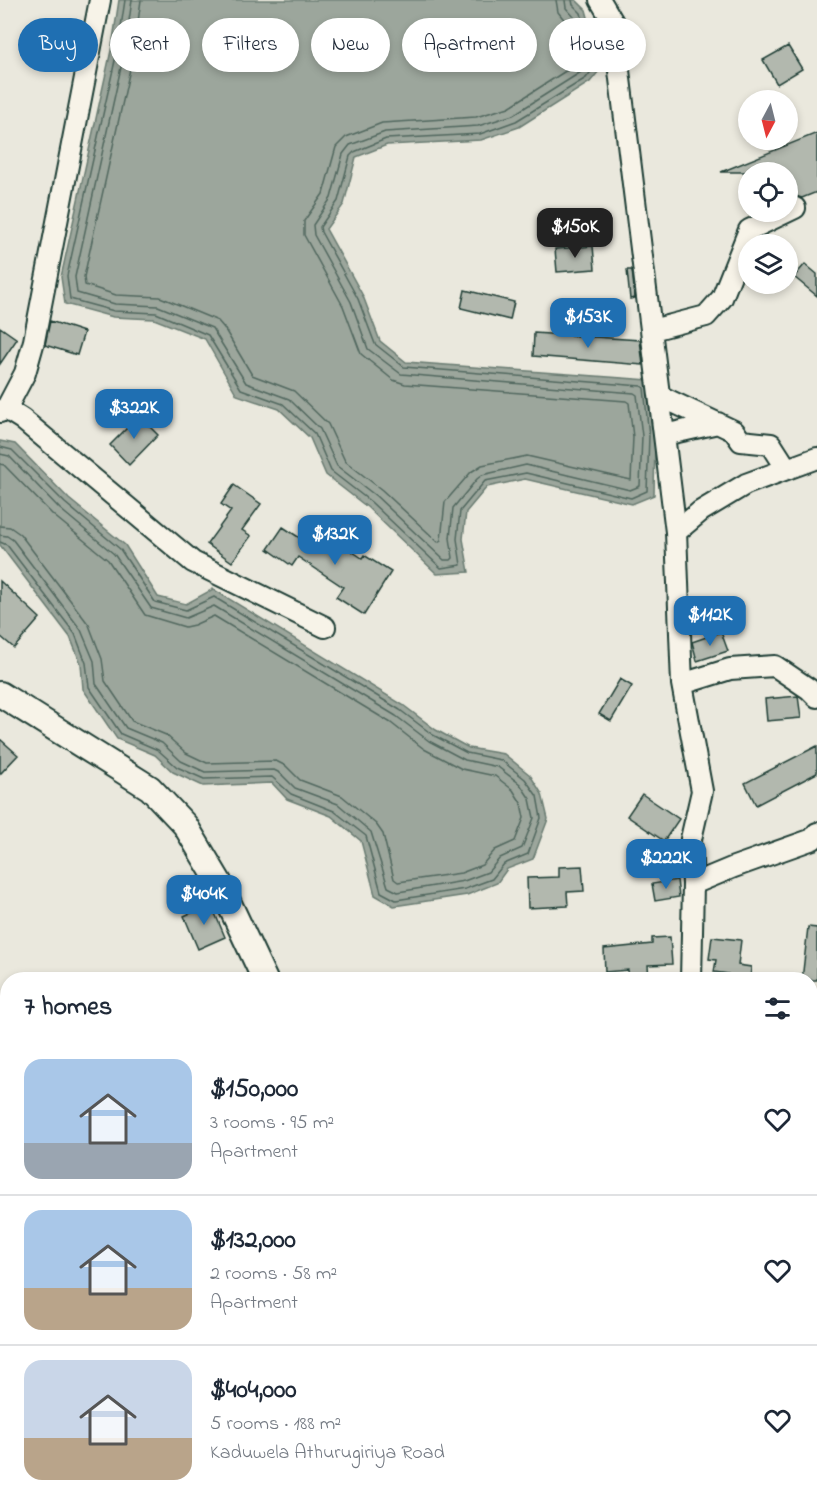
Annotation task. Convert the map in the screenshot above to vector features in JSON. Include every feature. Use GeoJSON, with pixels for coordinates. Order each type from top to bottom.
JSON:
{"type":"FeatureCollection","features":[{"type":"Feature","properties":{"kind":"main road"},"geometry":{"type":"LineString","coordinates":[[0,694],[150,788],[185,825],[219,882],[262,972]]}},
{"type":"Feature","properties":{"kind":"street"},"geometry":{"type":"LineString","coordinates":[[100,0],[34,341],[25,374],[3,410],[22,419],[193,562],[325,627]]}},
{"type":"Feature","properties":{"kind":"street"},"geometry":{"type":"LineString","coordinates":[[600,0],[613,22],[676,532],[681,684],[702,791],[690,839],[693,884],[691,972]]}},
{"type":"Feature","properties":{"kind":"street"},"geometry":{"type":"LineString","coordinates":[[652,330],[706,316],[722,298],[749,230],[766,222]]}},
{"type":"Feature","properties":{"kind":"street"},"geometry":{"type":"LineString","coordinates":[[660,396],[734,431],[741,441],[771,444],[787,469]]}},
{"type":"Feature","properties":{"kind":"street"},"geometry":{"type":"LineString","coordinates":[[664,435],[718,423]]}},
{"type":"Feature","properties":{"kind":"street"},"geometry":{"type":"LineString","coordinates":[[676,532],[700,511],[746,484],[817,458]]}},
{"type":"Feature","properties":{"kind":"street"},"geometry":{"type":"LineString","coordinates":[[681,684],[730,669],[775,666],[817,697]]}},
{"type":"Feature","properties":{"kind":"street"},"geometry":{"type":"LineString","coordinates":[[693,884],[813,839],[817,833]]}},
{"type":"Feature","properties":{"kind":"water"},"geometry":{"type":"Polygon","coordinates":[[[119,0],[576,0],[586,10],[588,18],[549,18],[549,72],[598,72],[590,82],[519,127],[481,140],[387,145],[356,157],[344,204],[326,229],[363,296],[380,341],[406,362],[649,380],[655,436],[654,495],[632,504],[525,479],[487,487],[466,512],[463,539],[469,572],[437,574],[367,507],[326,475],[310,438],[279,409],[237,395],[205,339],[154,319],[113,317],[65,304],[61,277],[110,55],[110,72],[190,72],[190,18],[116,18],[119,0]]]}},
{"type":"Feature","properties":{"kind":"water"},"geometry":{"type":"Polygon","coordinates":[[[0,441],[15,444],[69,499],[125,545],[158,597],[186,604],[213,589],[403,705],[436,730],[469,748],[504,754],[530,775],[542,794],[548,819],[533,859],[507,869],[497,883],[467,895],[394,906],[375,895],[361,841],[331,816],[287,799],[272,783],[203,786],[173,772],[155,755],[117,739],[83,689],[81,664],[70,637],[0,545],[0,441]]]}},
{"type":"Feature","properties":{"kind":"building"},"geometry":{"type":"Polygon","coordinates":[[[788,46],[802,69],[777,84],[763,60],[788,46]]]}},
{"type":"Feature","properties":{"kind":"building"},"geometry":{"type":"Polygon","coordinates":[[[817,133],[817,192],[802,198],[798,197],[798,162],[746,162],[775,150],[798,150],[798,141],[817,133]]]}},
{"type":"Feature","properties":{"kind":"building"},"geometry":{"type":"Polygon","coordinates":[[[738,165],[738,172],[721,172],[738,165]]]}},
{"type":"Feature","properties":{"kind":"building"},"geometry":{"type":"Polygon","coordinates":[[[593,246],[595,269],[557,272],[555,249],[593,246]]]}},
{"type":"Feature","properties":{"kind":"building"},"geometry":{"type":"Polygon","coordinates":[[[805,264],[817,274],[817,296],[798,280],[798,272],[805,264]]]}},
{"type":"Feature","properties":{"kind":"building"},"geometry":{"type":"Polygon","coordinates":[[[627,270],[632,270],[635,298],[630,299],[627,270]]]}},
{"type":"Feature","properties":{"kind":"building"},"geometry":{"type":"Polygon","coordinates":[[[465,290],[514,302],[510,320],[461,308],[465,290]]]}},
{"type":"Feature","properties":{"kind":"building"},"geometry":{"type":"Polygon","coordinates":[[[50,321],[84,332],[77,355],[45,345],[50,321]]]}},
{"type":"Feature","properties":{"kind":"building"},"geometry":{"type":"Polygon","coordinates":[[[0,327],[17,339],[0,364],[0,327]]]}},
{"type":"Feature","properties":{"kind":"building"},"geometry":{"type":"Polygon","coordinates":[[[534,333],[640,340],[643,365],[533,356],[534,333]]]}},
{"type":"Feature","properties":{"kind":"building"},"geometry":{"type":"Polygon","coordinates":[[[139,416],[158,435],[129,465],[110,445],[139,416]]]}},
{"type":"Feature","properties":{"kind":"building"},"geometry":{"type":"Polygon","coordinates":[[[234,485],[261,504],[242,530],[251,536],[232,562],[207,544],[231,511],[221,504],[234,485]]]}},
{"type":"Feature","properties":{"kind":"building"},"geometry":{"type":"Polygon","coordinates":[[[283,527],[309,544],[319,529],[362,558],[364,555],[391,572],[364,615],[336,597],[343,587],[298,557],[292,566],[268,549],[283,527]]]}},
{"type":"Feature","properties":{"kind":"building"},"geometry":{"type":"Polygon","coordinates":[[[0,581],[40,618],[14,648],[0,636],[0,581]]]}},
{"type":"Feature","properties":{"kind":"building"},"geometry":{"type":"Polygon","coordinates":[[[721,632],[728,651],[697,661],[692,642],[721,632]]]}},
{"type":"Feature","properties":{"kind":"building"},"geometry":{"type":"Polygon","coordinates":[[[620,679],[632,686],[611,721],[599,714],[620,679]]]}},
{"type":"Feature","properties":{"kind":"building"},"geometry":{"type":"Polygon","coordinates":[[[798,696],[801,718],[767,721],[765,699],[798,696]]]}},
{"type":"Feature","properties":{"kind":"building"},"geometry":{"type":"Polygon","coordinates":[[[0,739],[18,755],[0,774],[0,739]]]}},
{"type":"Feature","properties":{"kind":"building"},"geometry":{"type":"Polygon","coordinates":[[[817,746],[817,773],[756,805],[745,783],[817,746]]]}},
{"type":"Feature","properties":{"kind":"building"},"geometry":{"type":"Polygon","coordinates":[[[642,794],[679,819],[664,841],[627,816],[642,794]]]}},
{"type":"Feature","properties":{"kind":"building"},"geometry":{"type":"Polygon","coordinates":[[[582,866],[584,891],[567,892],[568,906],[528,908],[527,878],[559,877],[559,867],[582,866]]]}},
{"type":"Feature","properties":{"kind":"building"},"geometry":{"type":"Polygon","coordinates":[[[677,880],[679,897],[655,901],[652,884],[677,880]]]}},
{"type":"Feature","properties":{"kind":"building"},"geometry":{"type":"Polygon","coordinates":[[[211,904],[225,937],[198,949],[184,916],[211,904]]]}},
{"type":"Feature","properties":{"kind":"building"},"geometry":{"type":"Polygon","coordinates":[[[808,927],[817,928],[817,972],[803,972],[808,927]]]}},
{"type":"Feature","properties":{"kind":"building"},"geometry":{"type":"Polygon","coordinates":[[[670,937],[672,964],[648,965],[648,972],[628,972],[628,970],[605,972],[604,949],[652,944],[652,938],[670,937]]]}},
{"type":"Feature","properties":{"kind":"building"},"geometry":{"type":"Polygon","coordinates":[[[712,937],[741,940],[738,965],[751,967],[751,972],[714,972],[716,960],[709,959],[712,937]]]}}]}
